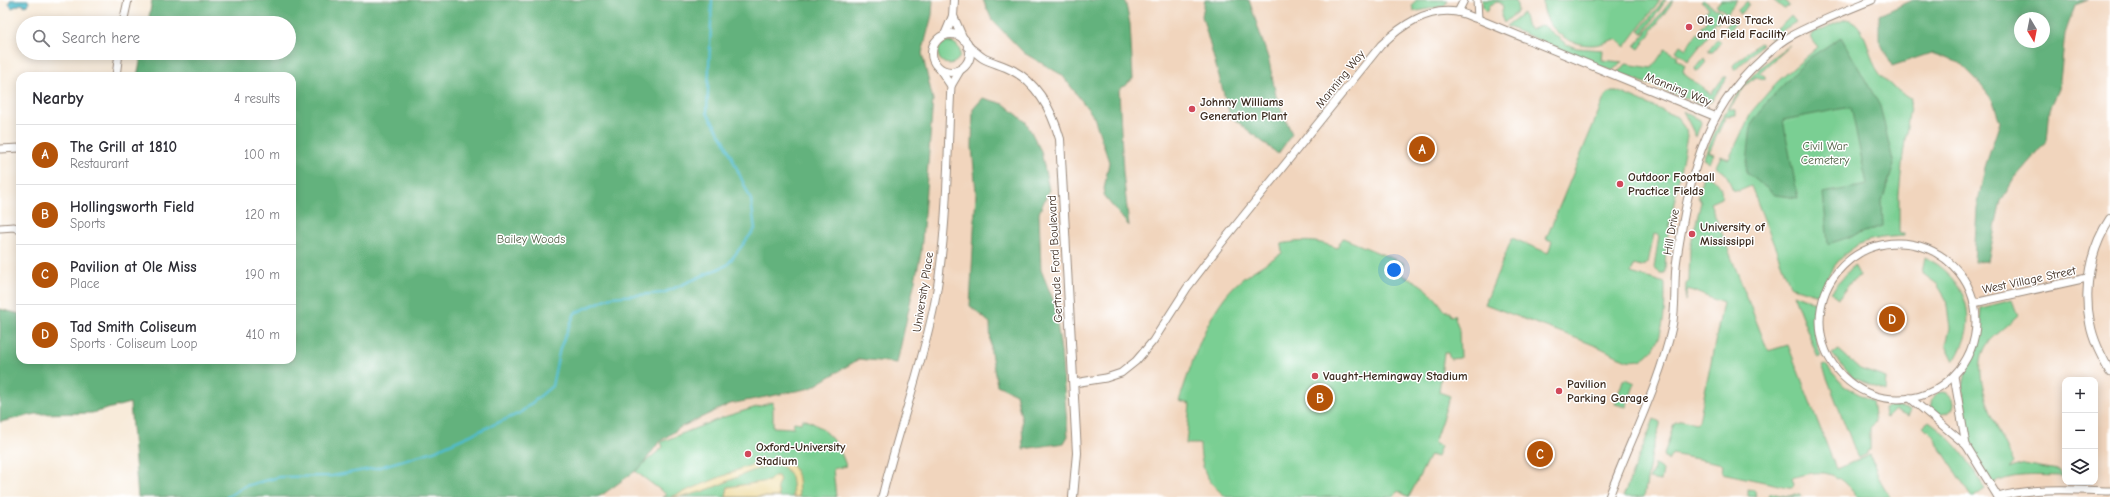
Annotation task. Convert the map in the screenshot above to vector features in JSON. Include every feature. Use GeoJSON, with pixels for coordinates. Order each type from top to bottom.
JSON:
{"type":"FeatureCollection","features":[{"type":"Feature","properties":{"kind":"street"},"geometry":{"type":"LineString","coordinates":[[125,16],[128,0]]}},
{"type":"Feature","properties":{"kind":"street"},"geometry":{"type":"LineString","coordinates":[[954,0],[954,16],[963,39],[968,47],[968,61]]}},
{"type":"Feature","properties":{"kind":"street"},"geometry":{"type":"LineString","coordinates":[[1458,12],[1464,0]]}},
{"type":"Feature","properties":{"kind":"street"},"geometry":{"type":"LineString","coordinates":[[1477,0],[1478,19]]}},
{"type":"Feature","properties":{"kind":"street","name":"Hill Drive"},"geometry":{"type":"LineString","coordinates":[[1609,497],[1641,421],[1667,346],[1676,301],[1676,264],[1682,227],[1701,147],[1714,116],[1726,97],[1745,74],[1774,47],[1789,37],[1854,3],[1872,0]]}},
{"type":"Feature","properties":{"kind":"street","name":"Manning Way"},"geometry":{"type":"LineString","coordinates":[[1074,383],[1106,378],[1122,373],[1136,361],[1154,341],[1187,288],[1220,244],[1380,45],[1396,30],[1410,22],[1427,15],[1458,12],[1714,116]]}},
{"type":"Feature","properties":{"kind":"street"},"geometry":{"type":"LineString","coordinates":[[951,86],[933,58],[933,47],[936,42],[945,35],[954,16]]}},
{"type":"Feature","properties":{"kind":"street"},"geometry":{"type":"LineString","coordinates":[[945,35],[958,36],[963,39]]}},
{"type":"Feature","properties":{"kind":"street","name":"Gertrude Ford Boulevard"},"geometry":{"type":"LineString","coordinates":[[968,47],[982,58],[1013,70],[1030,83],[1046,103],[1053,116],[1060,139],[1078,454],[1073,497]]}},
{"type":"Feature","properties":{"kind":"street"},"geometry":{"type":"LineString","coordinates":[[939,68],[950,72],[962,68],[968,61],[982,58]]}},
{"type":"Feature","properties":{"kind":"street"},"geometry":{"type":"LineString","coordinates":[[117,72],[118,60]]}},
{"type":"Feature","properties":{"kind":"street","name":"University Place"},"geometry":{"type":"LineString","coordinates":[[882,497],[926,340],[935,300],[944,210],[951,86],[962,68]]}},
{"type":"Feature","properties":{"kind":"street"},"geometry":{"type":"LineString","coordinates":[[0,149],[16,148]]}},
{"type":"Feature","properties":{"kind":"street"},"geometry":{"type":"LineString","coordinates":[[2110,219],[2104,228],[2087,278],[2090,324],[2097,346],[2110,372]]}},
{"type":"Feature","properties":{"kind":"street"},"geometry":{"type":"LineString","coordinates":[[0,228],[16,229]]}},
{"type":"Feature","properties":{"kind":"street"},"geometry":{"type":"LineString","coordinates":[[1888,243],[1910,243],[1924,247],[1939,254],[1953,265],[1964,278],[1974,303],[1976,330],[1972,347],[1965,362],[1954,376],[1936,389],[1910,398],[1887,399],[1856,388],[1840,374],[1828,357],[1821,339],[1819,320],[1821,301],[1827,286],[1835,273],[1846,261],[1866,249],[1888,243]]}},
{"type":"Feature","properties":{"kind":"street","name":"West Village Street"},"geometry":{"type":"LineString","coordinates":[[1974,303],[2087,278]]}},
{"type":"Feature","properties":{"kind":"street"},"geometry":{"type":"LineString","coordinates":[[1954,376],[1966,445]]}},
{"type":"Feature","properties":{"kind":"street"},"geometry":{"type":"LineString","coordinates":[[1910,398],[1966,445],[1998,497],[2012,493],[2071,490],[2110,491]]}},
{"type":"Feature","properties":{"kind":"shaded area","name":"University of Mississippi"},"geometry":{"type":"Polygon","coordinates":[[[933,0],[2110,0],[2110,497],[597,497],[641,467],[659,442],[681,427],[730,404],[811,388],[859,359],[897,363],[933,100],[922,53],[932,15],[933,0]]]}},
{"type":"Feature","properties":{"kind":"green space","name":"Bailey Woods"},"geometry":{"type":"Polygon","coordinates":[[[152,0],[933,0],[932,15],[922,53],[933,100],[921,253],[897,363],[859,359],[811,388],[730,404],[681,427],[659,442],[641,467],[597,497],[138,497],[130,403],[92,413],[36,414],[0,422],[0,309],[16,313],[16,364],[296,364],[296,72],[138,72],[140,60],[296,60],[296,16],[149,16],[152,0]]]}},
{"type":"Feature","properties":{"kind":"green space"},"geometry":{"type":"Polygon","coordinates":[[[983,0],[1125,0],[1130,24],[1133,79],[1119,90],[1123,172],[1129,226],[1103,195],[1109,162],[1094,117],[1062,75],[1024,53],[992,20],[983,0]]]}},
{"type":"Feature","properties":{"kind":"green space"},"geometry":{"type":"Polygon","coordinates":[[[1205,0],[1249,0],[1269,61],[1276,96],[1292,134],[1278,154],[1230,116],[1202,16],[1205,0]]]}},
{"type":"Feature","properties":{"kind":"green space"},"geometry":{"type":"Polygon","coordinates":[[[1416,0],[1448,0],[1444,6],[1414,11],[1412,6],[1416,0]]]}},
{"type":"Feature","properties":{"kind":"green space"},"geometry":{"type":"Polygon","coordinates":[[[1482,0],[1516,0],[1518,11],[1504,23],[1501,16],[1503,7],[1501,3],[1497,2],[1490,5],[1487,12],[1483,8],[1482,0]]]}},
{"type":"Feature","properties":{"kind":"green space"},"geometry":{"type":"Polygon","coordinates":[[[1543,0],[1660,0],[1625,47],[1616,39],[1601,44],[1592,45],[1574,42],[1565,38],[1551,26],[1544,9],[1543,0]]]}},
{"type":"Feature","properties":{"kind":"green space"},"geometry":{"type":"Polygon","coordinates":[[[1664,0],[1666,0],[1643,34],[1639,31],[1664,0]]]}},
{"type":"Feature","properties":{"kind":"green space"},"geometry":{"type":"Polygon","coordinates":[[[1672,0],[1674,0],[1639,49],[1635,46],[1672,0]]]}},
{"type":"Feature","properties":{"kind":"green space"},"geometry":{"type":"Polygon","coordinates":[[[1703,0],[1725,15],[1718,23],[1716,21],[1713,25],[1715,27],[1688,61],[1676,51],[1680,45],[1686,49],[1697,33],[1702,36],[1706,32],[1701,28],[1708,19],[1703,16],[1709,8],[1701,2],[1703,0]]]}},
{"type":"Feature","properties":{"kind":"green space"},"geometry":{"type":"Polygon","coordinates":[[[1721,0],[1737,0],[1727,13],[1716,6],[1721,0]]]}},
{"type":"Feature","properties":{"kind":"green space"},"geometry":{"type":"Polygon","coordinates":[[[1773,0],[1778,0],[1779,3],[1785,0],[1789,6],[1784,9],[1773,0]]]}},
{"type":"Feature","properties":{"kind":"green space"},"geometry":{"type":"Polygon","coordinates":[[[1913,0],[2088,0],[2075,5],[2065,34],[2059,89],[2050,109],[2047,141],[2014,179],[2001,201],[1988,261],[1974,262],[1977,208],[1985,167],[2000,122],[1993,101],[1977,80],[1960,63],[1931,53],[1892,66],[1879,40],[1879,15],[1913,0]]]}},
{"type":"Feature","properties":{"kind":"green space"},"geometry":{"type":"Polygon","coordinates":[[[1747,1],[1749,4],[1743,12],[1739,14],[1738,10],[1747,1]]]}},
{"type":"Feature","properties":{"kind":"green space"},"geometry":{"type":"Polygon","coordinates":[[[1523,13],[1527,27],[1532,29],[1543,25],[1566,44],[1577,48],[1603,50],[1602,60],[1622,62],[1612,71],[1506,26],[1523,13]]]}},
{"type":"Feature","properties":{"kind":"green space"},"geometry":{"type":"Polygon","coordinates":[[[1791,16],[1796,22],[1770,38],[1769,33],[1780,27],[1791,16]]]}},
{"type":"Feature","properties":{"kind":"green space","name":"Civil War Cemetery"},"geometry":{"type":"Polygon","coordinates":[[[1846,19],[1853,21],[1862,32],[1866,39],[1873,62],[1883,78],[1911,99],[1899,194],[1899,231],[1900,234],[1905,234],[1905,236],[1875,239],[1861,243],[1853,248],[1845,254],[1832,269],[1818,295],[1790,286],[1751,186],[1739,191],[1733,190],[1726,174],[1716,166],[1721,156],[1729,159],[1752,111],[1777,82],[1818,47],[1810,37],[1813,33],[1846,19]]]}},
{"type":"Feature","properties":{"kind":"green space"},"geometry":{"type":"Polygon","coordinates":[[[1732,20],[1735,23],[1728,32],[1724,33],[1724,29],[1732,20]]]}},
{"type":"Feature","properties":{"kind":"green space"},"geometry":{"type":"Polygon","coordinates":[[[1841,37],[1880,106],[1894,165],[1882,201],[1883,226],[1828,244],[1823,193],[1867,185],[1851,107],[1783,120],[1798,198],[1775,195],[1746,172],[1751,125],[1769,100],[1809,58],[1841,37]]]}},
{"type":"Feature","properties":{"kind":"green space"},"geometry":{"type":"Polygon","coordinates":[[[1717,39],[1720,43],[1713,52],[1709,52],[1709,49],[1717,39]]]}},
{"type":"Feature","properties":{"kind":"green space"},"geometry":{"type":"Polygon","coordinates":[[[949,42],[957,45],[960,53],[957,61],[949,64],[941,61],[938,53],[941,45],[949,42]]]}},
{"type":"Feature","properties":{"kind":"green space"},"geometry":{"type":"Polygon","coordinates":[[[1759,43],[1762,44],[1735,70],[1733,66],[1734,64],[1759,43]]]}},
{"type":"Feature","properties":{"kind":"green space"},"geometry":{"type":"Polygon","coordinates":[[[1790,45],[1759,73],[1765,76],[1765,79],[1755,77],[1746,85],[1729,109],[1735,110],[1735,115],[1726,116],[1709,152],[1714,154],[1709,162],[1703,159],[1719,125],[1737,94],[1760,68],[1790,45]]]}},
{"type":"Feature","properties":{"kind":"green space"},"geometry":{"type":"Polygon","coordinates":[[[1665,49],[1678,56],[1676,59],[1685,65],[1683,71],[1685,75],[1711,94],[1724,77],[1727,77],[1711,102],[1702,104],[1618,73],[1626,64],[1652,68],[1665,49]]]}},
{"type":"Feature","properties":{"kind":"green space"},"geometry":{"type":"Polygon","coordinates":[[[1704,58],[1706,62],[1699,70],[1696,71],[1695,68],[1704,58]]]}},
{"type":"Feature","properties":{"kind":"green space"},"geometry":{"type":"Polygon","coordinates":[[[1611,91],[1617,91],[1677,117],[1686,130],[1687,136],[1666,244],[1665,273],[1660,273],[1654,268],[1659,235],[1654,234],[1648,263],[1641,267],[1634,265],[1631,273],[1665,283],[1664,314],[1660,335],[1656,345],[1650,353],[1642,359],[1637,360],[1622,358],[1596,346],[1485,304],[1512,238],[1548,253],[1552,241],[1546,239],[1605,96],[1611,91]]]}},
{"type":"Feature","properties":{"kind":"green space"},"geometry":{"type":"Polygon","coordinates":[[[983,98],[1004,104],[1026,122],[1041,151],[1049,190],[1039,213],[1041,270],[1054,302],[1061,351],[1068,436],[1064,443],[1023,449],[1022,421],[1016,394],[997,385],[991,353],[990,323],[970,306],[976,192],[972,147],[973,109],[983,98]]]}},
{"type":"Feature","properties":{"kind":"green space"},"geometry":{"type":"Polygon","coordinates":[[[1683,111],[1700,120],[1701,123],[1696,137],[1683,111]]]}},
{"type":"Feature","properties":{"kind":"green space"},"geometry":{"type":"Polygon","coordinates":[[[1703,174],[1714,180],[1720,186],[1722,193],[1721,198],[1710,203],[1768,351],[1788,345],[1836,469],[1870,455],[1880,480],[1890,497],[1857,497],[1843,482],[1829,474],[1812,473],[1792,478],[1794,484],[1793,487],[1788,487],[1722,473],[1723,464],[1672,454],[1668,461],[1664,455],[1674,423],[1681,420],[1696,423],[1699,421],[1723,303],[1688,289],[1685,301],[1686,284],[1689,280],[1690,248],[1701,202],[1698,197],[1703,174]]]}},
{"type":"Feature","properties":{"kind":"green space","name":"Vaught-Hemingway Stadium"},"geometry":{"type":"Polygon","coordinates":[[[1343,238],[1403,263],[1402,275],[1426,289],[1445,311],[1449,311],[1451,316],[1454,315],[1459,329],[1460,358],[1450,359],[1448,353],[1444,353],[1439,392],[1450,396],[1434,443],[1441,446],[1437,457],[1430,455],[1409,497],[1398,491],[1393,497],[1226,497],[1209,480],[1203,468],[1200,444],[1186,444],[1190,404],[1179,401],[1202,336],[1219,305],[1229,292],[1246,276],[1282,253],[1281,244],[1296,242],[1323,243],[1337,248],[1343,238]]]}},
{"type":"Feature","properties":{"kind":"green space"},"geometry":{"type":"Polygon","coordinates":[[[1925,257],[1951,277],[1960,289],[1965,302],[1968,316],[1967,330],[1954,361],[1946,345],[1950,328],[1946,299],[1937,284],[1922,273],[1925,257]]]}},
{"type":"Feature","properties":{"kind":"green space"},"geometry":{"type":"Polygon","coordinates":[[[1854,265],[1860,276],[1850,283],[1839,298],[1831,292],[1854,265]]]}},
{"type":"Feature","properties":{"kind":"green space"},"geometry":{"type":"Polygon","coordinates":[[[1793,294],[1816,303],[1814,317],[1815,330],[1821,356],[1818,358],[1793,294]]]}},
{"type":"Feature","properties":{"kind":"green space"},"geometry":{"type":"Polygon","coordinates":[[[2012,300],[2018,316],[1987,344],[1981,361],[1981,375],[1989,406],[2014,463],[2009,469],[2023,464],[2058,470],[2062,476],[2036,475],[2016,477],[1998,482],[1992,486],[1966,445],[1963,387],[1966,370],[1978,344],[1981,308],[2012,300]]]}},
{"type":"Feature","properties":{"kind":"green space"},"geometry":{"type":"Polygon","coordinates":[[[1839,350],[1860,369],[1886,378],[1885,391],[1853,378],[1832,354],[1839,350]]]}},
{"type":"Feature","properties":{"kind":"green space"},"geometry":{"type":"Polygon","coordinates":[[[1825,364],[1844,386],[1872,401],[1875,422],[1870,428],[1870,450],[1867,451],[1867,454],[1858,458],[1822,365],[1825,364]]]}},
{"type":"Feature","properties":{"kind":"green space"},"geometry":{"type":"Polygon","coordinates":[[[1626,379],[1635,383],[1626,407],[1615,404],[1623,380],[1626,379]]]}},
{"type":"Feature","properties":{"kind":"green space"},"geometry":{"type":"Polygon","coordinates":[[[1942,392],[1946,393],[1952,399],[1952,407],[1946,413],[1942,414],[1938,413],[1932,407],[1931,403],[1932,399],[1938,393],[1942,392]]]}},
{"type":"Feature","properties":{"kind":"green space","name":"Oxford-University Stadium"},"geometry":{"type":"Polygon","coordinates":[[[773,402],[773,427],[793,428],[794,422],[801,423],[803,419],[818,426],[835,443],[846,466],[833,469],[836,497],[662,497],[667,495],[635,471],[663,447],[661,442],[724,417],[773,402]]]}},
{"type":"Feature","properties":{"kind":"green space"},"geometry":{"type":"Polygon","coordinates":[[[1891,405],[1911,410],[1908,416],[1895,410],[1887,418],[1885,417],[1884,409],[1891,405]]]}},
{"type":"Feature","properties":{"kind":"green space"},"geometry":{"type":"Polygon","coordinates":[[[1654,419],[1660,422],[1660,425],[1652,452],[1644,497],[1623,497],[1654,419]]]}},
{"type":"Feature","properties":{"kind":"green space"},"geometry":{"type":"Polygon","coordinates":[[[1929,421],[1947,435],[1968,460],[1985,489],[1974,497],[1971,497],[1933,436],[1923,426],[1929,421]]]}},
{"type":"Feature","properties":{"kind":"green space"},"geometry":{"type":"Polygon","coordinates":[[[1654,464],[1663,470],[1661,481],[1649,479],[1654,469],[1654,464]]]}},
{"type":"Feature","properties":{"kind":"green space"},"geometry":{"type":"Polygon","coordinates":[[[1748,489],[1754,490],[1757,497],[1748,496],[1748,489]]]}},
{"type":"Feature","properties":{"kind":"green space"},"geometry":{"type":"Polygon","coordinates":[[[1770,493],[1788,496],[1800,494],[1801,497],[1769,497],[1770,493]]]}},
{"type":"Feature","properties":{"kind":"sand"},"geometry":{"type":"Polygon","coordinates":[[[782,458],[792,466],[797,474],[799,497],[793,497],[792,481],[789,473],[782,466],[777,464],[750,472],[698,493],[671,497],[743,468],[772,459],[782,458]]]}},
{"type":"Feature","properties":{"kind":"sand"},"geometry":{"type":"Polygon","coordinates":[[[774,476],[778,476],[780,480],[777,486],[779,497],[726,497],[728,487],[769,481],[774,476]]]}},
{"type":"Feature","properties":{"kind":"water"},"geometry":{"type":"Polygon","coordinates":[[[10,0],[28,0],[29,3],[26,6],[21,4],[12,8],[9,4],[10,0]]]}},
{"type":"Feature","properties":{"kind":"waterway"},"geometry":{"type":"LineString","coordinates":[[227,497],[245,486],[279,477],[332,476],[376,468],[434,451],[520,413],[552,386],[560,348],[575,313],[611,297],[663,293],[727,265],[755,229],[751,200],[724,140],[707,113],[712,0]]}},
{"type":"Feature","properties":{"kind":"place","name":"Ole Miss Track and Field Facility"},"geometry":{"type":"Point","coordinates":[1689,27]}},
{"type":"Feature","properties":{"kind":"place","name":"Johnny Williams Generation Plant"},"geometry":{"type":"Point","coordinates":[1192,109]}},
{"type":"Feature","properties":{"kind":"place","name":"The Grill at 1810"},"geometry":{"type":"Point","coordinates":[1422,149]}},
{"type":"Feature","properties":{"kind":"place","name":"Outdoor Football Practice Fields"},"geometry":{"type":"Point","coordinates":[1620,184]}},
{"type":"Feature","properties":{"kind":"place","name":"University of Mississippi"},"geometry":{"type":"Point","coordinates":[1692,234]}},
{"type":"Feature","properties":{"kind":"place","name":"Tad Smith Coliseum"},"geometry":{"type":"Point","coordinates":[1892,319]}},
{"type":"Feature","properties":{"kind":"place","name":"Vaught-Hemingway Stadium"},"geometry":{"type":"Point","coordinates":[1315,376]}},
{"type":"Feature","properties":{"kind":"place","name":"Pavilion Parking Garage"},"geometry":{"type":"Point","coordinates":[1559,391]}},
{"type":"Feature","properties":{"kind":"place","name":"Hollingsworth Field"},"geometry":{"type":"Point","coordinates":[1320,398]}},
{"type":"Feature","properties":{"kind":"place","name":"Oxford-University Stadium"},"geometry":{"type":"Point","coordinates":[748,454]}},
{"type":"Feature","properties":{"kind":"place","name":"Pavilion at Ole Miss"},"geometry":{"type":"Point","coordinates":[1540,454]}}]}
